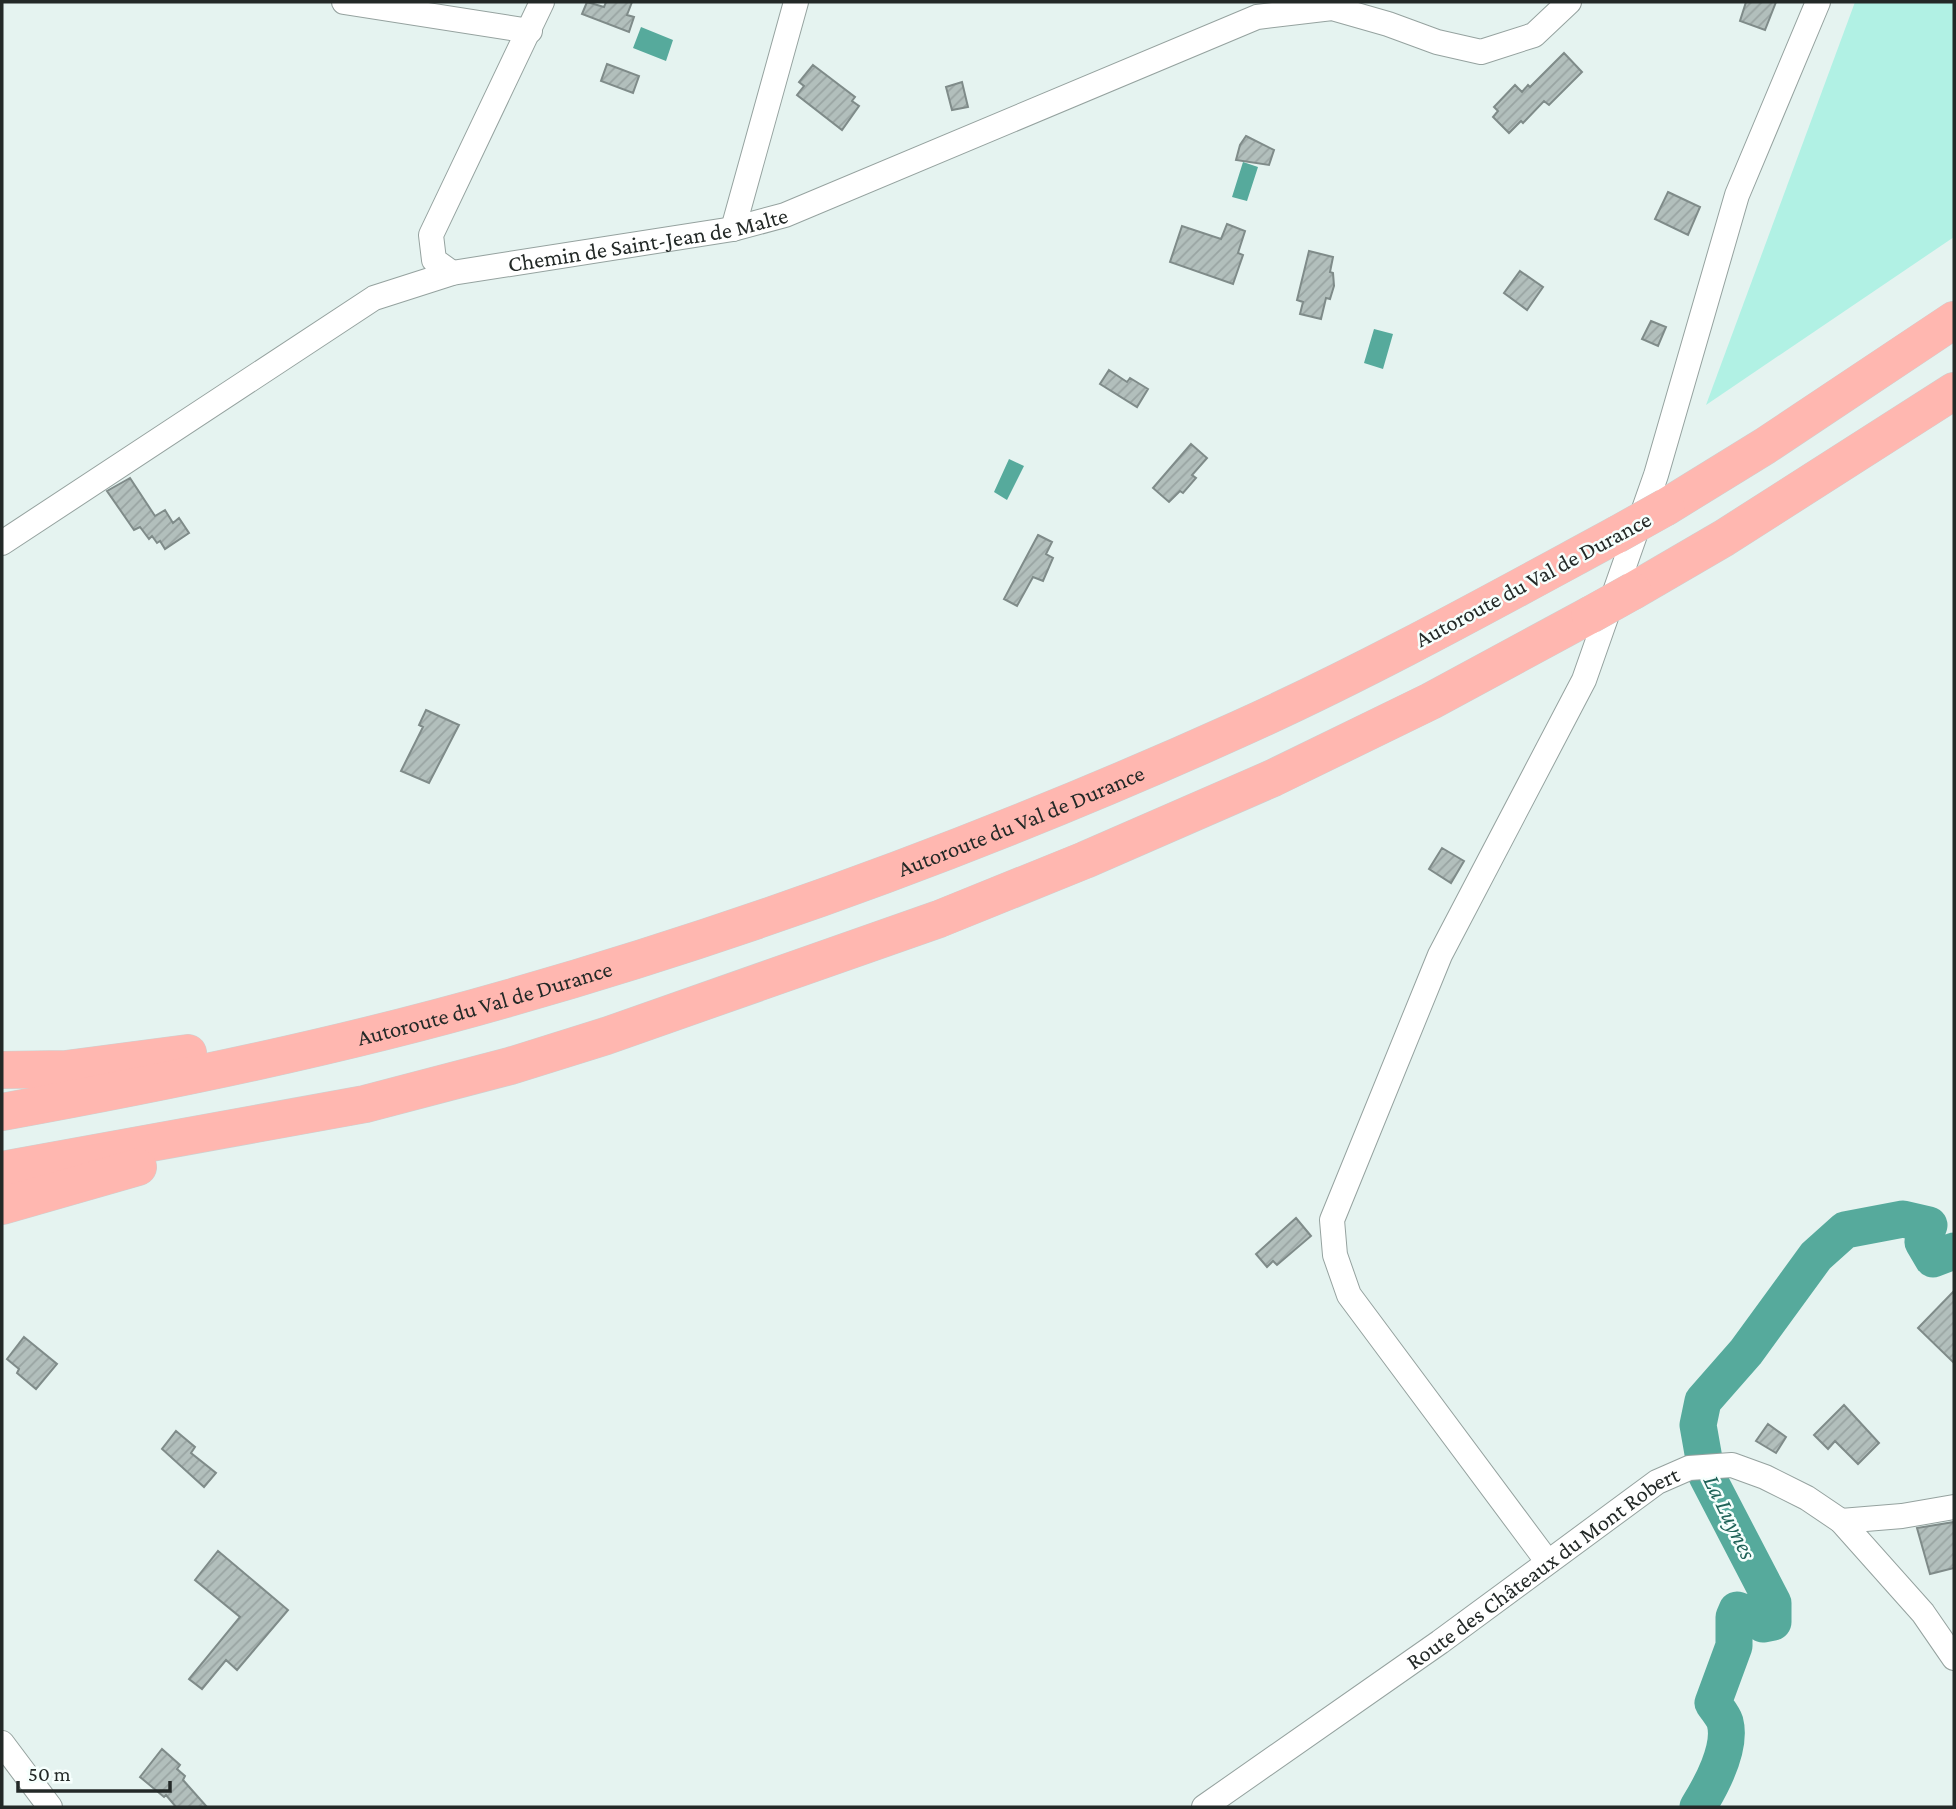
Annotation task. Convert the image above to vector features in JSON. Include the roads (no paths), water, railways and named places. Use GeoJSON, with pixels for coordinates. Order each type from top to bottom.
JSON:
{"type":"FeatureCollection","features":[{"type":"Feature","properties":{"kind":"highway","name":"Autoroute du Val de Durance"},"geometry":{"type":"LineString","coordinates":[[2,1112],[228,1069],[449,1015],[629,963],[841,892],[1088,795],[1244,727],[1376,662],[1616,535],[1765,446],[1954,320]]}},
{"type":"Feature","properties":{"kind":"highway"},"geometry":{"type":"LineString","coordinates":[[2,1206],[497,1069],[606,1036],[939,919],[1085,860],[1273,778],[1431,701],[1590,615],[1724,538],[1954,391]]}},
{"type":"Feature","properties":{"kind":"highway"},"geometry":{"type":"LineString","coordinates":[[2,1070],[65,1069],[132,1061],[449,1015]]}},
{"type":"Feature","properties":{"kind":"highway"},"geometry":{"type":"LineString","coordinates":[[2,1170],[365,1104]]}},
{"type":"Feature","properties":{"kind":"street"},"geometry":{"type":"LineString","coordinates":[[344,2],[530,31]]}},
{"type":"Feature","properties":{"kind":"street"},"geometry":{"type":"LineString","coordinates":[[452,273],[434,260],[431,235],[542,2]]}},
{"type":"Feature","properties":{"kind":"street"},"geometry":{"type":"LineString","coordinates":[[733,229],[796,2]]}},
{"type":"Feature","properties":{"kind":"street"},"geometry":{"type":"LineString","coordinates":[[1333,5],[1437,42],[1480,52],[1534,35],[1569,2]]}},
{"type":"Feature","properties":{"kind":"street"},"geometry":{"type":"LineString","coordinates":[[1547,1562],[1349,1295],[1335,1255],[1332,1220],[1440,955],[1584,680],[1656,475],[1737,195],[1818,2]]}},
{"type":"Feature","properties":{"kind":"street","name":"Chemin de Saint-Jean de Malte"},"geometry":{"type":"LineString","coordinates":[[2,543],[374,298],[452,273],[733,229],[785,215],[1257,17],[1333,5]]}},
{"type":"Feature","properties":{"kind":"street","name":"Route des Châteaux du Mont Robert"},"geometry":{"type":"LineString","coordinates":[[1204,1807],[1429,1650],[1657,1482],[1689,1468],[1732,1465],[1765,1477],[1807,1498],[1841,1521],[1952,1649]]}},
{"type":"Feature","properties":{"kind":"street"},"geometry":{"type":"LineString","coordinates":[[1841,1521],[1902,1516],[1954,1507]]}},
{"type":"Feature","properties":{"kind":"street"},"geometry":{"type":"LineString","coordinates":[[2,1743],[50,1807]]}},
{"type":"Feature","properties":{"kind":"waterway","name":"La Luynes"},"geometry":{"type":"LineString","coordinates":[[1698,1807],[1714,1778],[1726,1743],[1725,1722],[1713,1703],[1734,1646],[1734,1617],[1737,1610],[1751,1615],[1763,1624],[1773,1622],[1773,1603],[1707,1476],[1698,1425],[1703,1401],[1746,1352],[1816,1256],[1845,1230],[1903,1219],[1929,1225],[1923,1242],[1933,1259],[1954,1251]]}}]}
